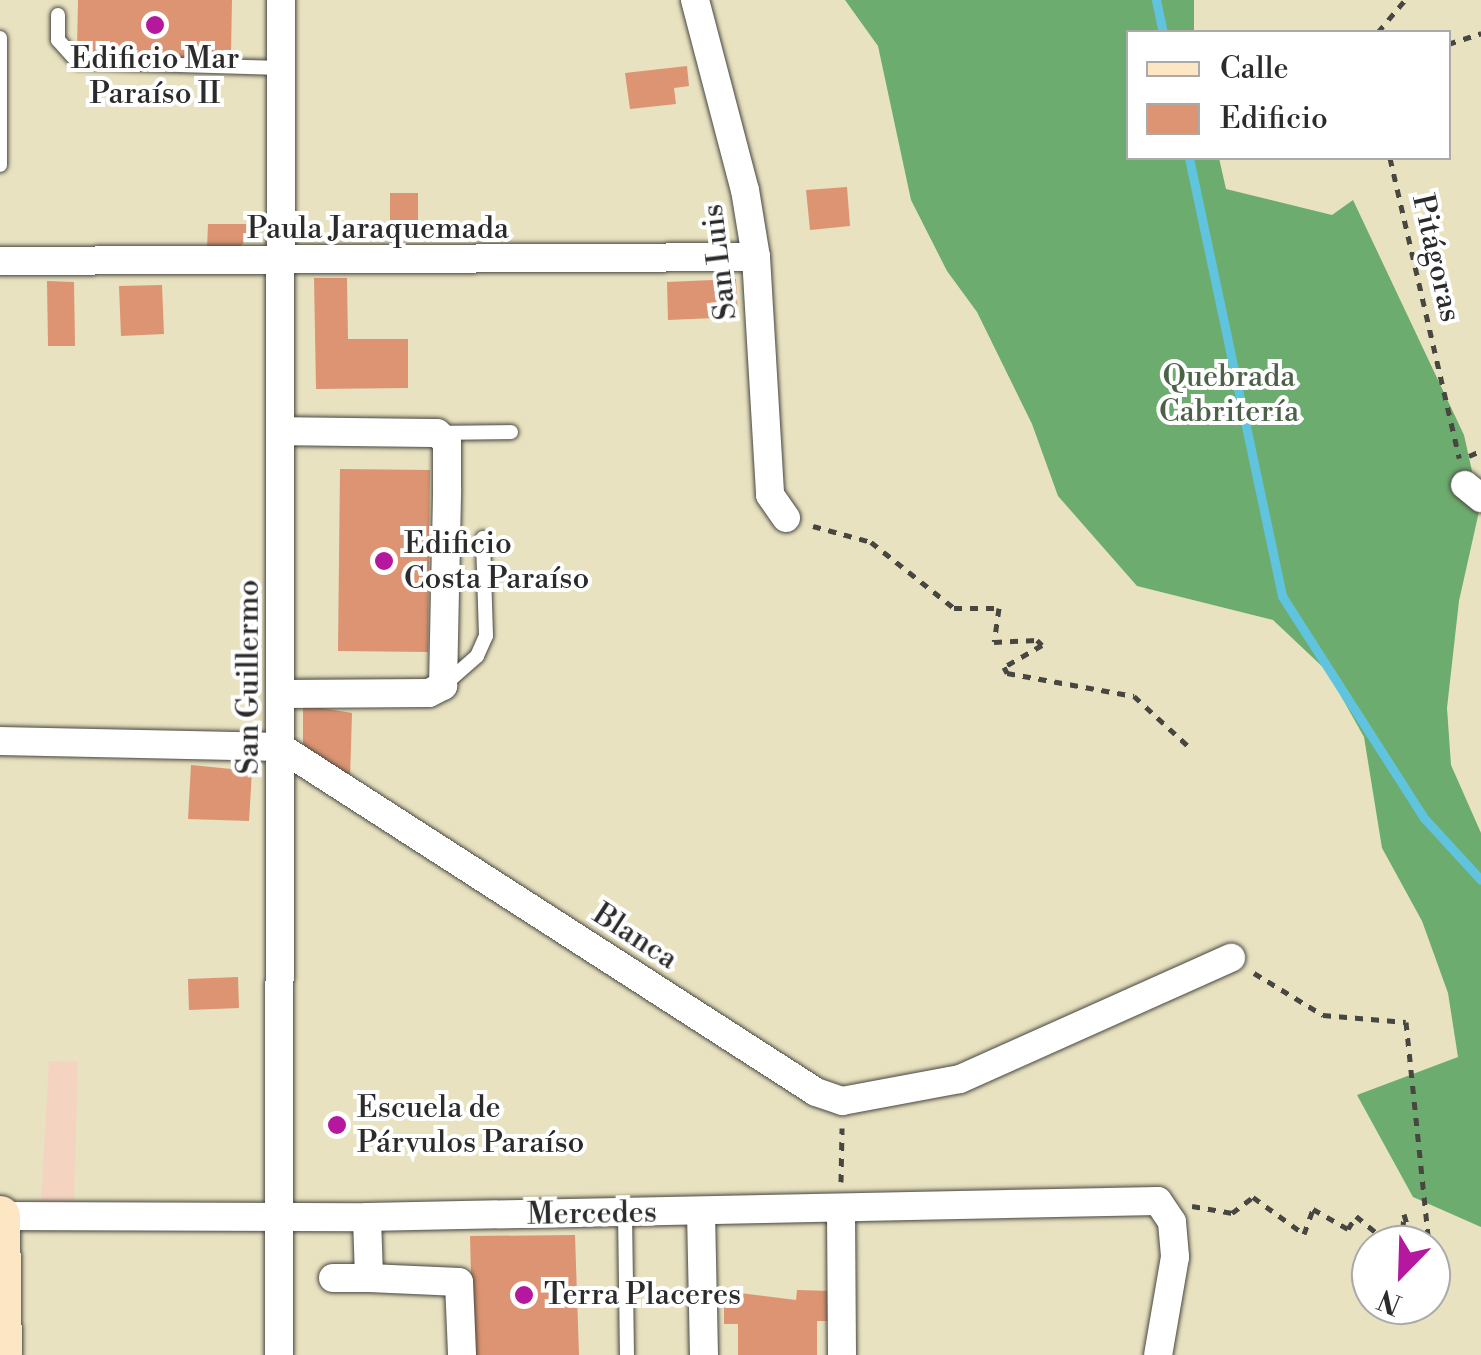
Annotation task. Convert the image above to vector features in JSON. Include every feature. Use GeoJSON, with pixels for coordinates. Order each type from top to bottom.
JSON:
{"type":"FeatureCollection","features":[{"type":"Feature","properties":{"kind":"main road"},"geometry":{"type":"LineString","coordinates":[[1,1216],[2,1355]]}},
{"type":"Feature","properties":{"kind":"street","name":"San Guillermo"},"geometry":{"type":"LineString","coordinates":[[278,1355],[281,0]]}},
{"type":"Feature","properties":{"kind":"street","name":"San Luis"},"geometry":{"type":"LineString","coordinates":[[695,0],[756,257],[770,495],[786,518]]}},
{"type":"Feature","properties":{"kind":"street","name":"Paula Jaraquemada"},"geometry":{"type":"LineString","coordinates":[[0,261],[282,263],[756,257]]}},
{"type":"Feature","properties":{"kind":"street"},"geometry":{"type":"LineString","coordinates":[[281,694],[429,693],[443,686],[447,442],[437,433],[282,431]]}},
{"type":"Feature","properties":{"kind":"street"},"geometry":{"type":"LineString","coordinates":[[0,741],[280,746]]}},
{"type":"Feature","properties":{"kind":"street","name":"Blanca"},"geometry":{"type":"LineString","coordinates":[[280,746],[816,1092],[842,1101]]}},
{"type":"Feature","properties":{"kind":"street"},"geometry":{"type":"LineString","coordinates":[[842,1101],[910,1093],[960,1078],[1231,958]]}},
{"type":"Feature","properties":{"kind":"street"},"geometry":{"type":"LineString","coordinates":[[841,1210],[842,1355]]}},
{"type":"Feature","properties":{"kind":"street","name":"Mercedes"},"geometry":{"type":"LineString","coordinates":[[1,1216],[280,1218],[841,1210],[1165,1212]]}},
{"type":"Feature","properties":{"kind":"street"},"geometry":{"type":"LineString","coordinates":[[701,1212],[704,1355]]}},
{"type":"Feature","properties":{"kind":"street"},"geometry":{"type":"LineString","coordinates":[[1158,1355],[1176,1257],[1165,1212]]}},
{"type":"Feature","properties":{"kind":"street"},"geometry":{"type":"LineString","coordinates":[[367,1217],[369,1278]]}},
{"type":"Feature","properties":{"kind":"street"},"geometry":{"type":"LineString","coordinates":[[334,1278],[459,1282],[462,1355]]}},
{"type":"Feature","properties":{"kind":"lane"},"geometry":{"type":"LineString","coordinates":[[58,15],[58,40],[78,62],[281,68]]}},
{"type":"Feature","properties":{"kind":"lane"},"geometry":{"type":"LineString","coordinates":[[0,38],[0,164]]}},
{"type":"Feature","properties":{"kind":"lane"},"geometry":{"type":"LineString","coordinates":[[0,241],[0,261]]}},
{"type":"Feature","properties":{"kind":"lane"},"geometry":{"type":"LineString","coordinates":[[437,433],[511,432]]}},
{"type":"Feature","properties":{"kind":"lane"},"geometry":{"type":"LineString","coordinates":[[443,686],[477,656],[486,636],[482,538]]}},
{"type":"Feature","properties":{"kind":"lane"},"geometry":{"type":"LineString","coordinates":[[626,1214],[627,1355]]}},
{"type":"Feature","properties":{"kind":"path"},"geometry":{"type":"LineString","coordinates":[[1380,30],[1405,0]]}},
{"type":"Feature","properties":{"kind":"path"},"geometry":{"type":"LineString","coordinates":[[1451,43],[1481,33]]}},
{"type":"Feature","properties":{"kind":"path","name":"Pitágoras"},"geometry":{"type":"LineString","coordinates":[[1390,160],[1473,492]]}},
{"type":"Feature","properties":{"kind":"path"},"geometry":{"type":"LineString","coordinates":[[786,518],[871,542],[957,609],[999,608],[994,642],[1037,640],[1042,645],[1004,667],[1007,673],[1134,696],[1189,747]]}},
{"type":"Feature","properties":{"kind":"path"},"geometry":{"type":"LineString","coordinates":[[1231,958],[1323,1016],[1406,1022],[1427,1225]]}},
{"type":"Feature","properties":{"kind":"path"},"geometry":{"type":"LineString","coordinates":[[841,1210],[842,1101]]}},
{"type":"Feature","properties":{"kind":"path"},"geometry":{"type":"LineString","coordinates":[[1165,1212],[1232,1213],[1253,1197],[1304,1234],[1313,1209],[1348,1229],[1356,1216],[1367,1225]]}},
{"type":"Feature","properties":{"kind":"shaded area"},"geometry":{"type":"Polygon","coordinates":[[[49,1061],[78,1062],[74,1201],[41,1201],[49,1061]]]}},
{"type":"Feature","properties":{"kind":"green space","name":"Quebrada Cabritería"},"geometry":{"type":"Polygon","coordinates":[[[845,0],[1194,0],[1194,30],[1126,30],[1126,160],[1219,160],[1226,189],[1332,215],[1353,200],[1464,435],[1480,507],[1459,601],[1447,708],[1451,765],[1481,833],[1481,1227],[1413,1197],[1357,1095],[1458,1057],[1448,993],[1422,921],[1382,848],[1364,737],[1327,671],[1273,620],[1137,586],[1058,496],[1032,424],[977,312],[947,271],[911,200],[878,46],[845,0]]]}},
{"type":"Feature","properties":{"kind":"building","name":"Edificio Mar Paraíso II"},"geometry":{"type":"Polygon","coordinates":[[[78,0],[232,0],[231,53],[214,53],[214,59],[92,57],[92,51],[77,50],[78,0]]]}},
{"type":"Feature","properties":{"kind":"building"},"geometry":{"type":"Polygon","coordinates":[[[687,66],[689,86],[674,88],[676,104],[630,109],[625,73],[687,66]]]}},
{"type":"Feature","properties":{"kind":"building"},"geometry":{"type":"Polygon","coordinates":[[[847,187],[850,226],[810,230],[806,190],[847,187]]]}},
{"type":"Feature","properties":{"kind":"building"},"geometry":{"type":"Polygon","coordinates":[[[390,193],[418,193],[418,234],[390,234],[390,193]]]}},
{"type":"Feature","properties":{"kind":"building"},"geometry":{"type":"Polygon","coordinates":[[[208,224],[246,224],[246,240],[237,250],[207,250],[208,224]]]}},
{"type":"Feature","properties":{"kind":"building"},"geometry":{"type":"Polygon","coordinates":[[[314,278],[347,278],[348,339],[408,339],[408,388],[316,389],[314,278]]]}},
{"type":"Feature","properties":{"kind":"building"},"geometry":{"type":"Polygon","coordinates":[[[736,279],[738,317],[668,320],[667,282],[736,279]]]}},
{"type":"Feature","properties":{"kind":"building"},"geometry":{"type":"Polygon","coordinates":[[[47,281],[74,282],[75,346],[48,346],[47,281]]]}},
{"type":"Feature","properties":{"kind":"building"},"geometry":{"type":"Polygon","coordinates":[[[162,285],[164,334],[121,336],[119,286],[162,285]]]}},
{"type":"Feature","properties":{"kind":"building","name":"Edificio Costa Paraíso"},"geometry":{"type":"Polygon","coordinates":[[[340,469],[430,470],[428,652],[338,651],[340,469]]]}},
{"type":"Feature","properties":{"kind":"building"},"geometry":{"type":"Polygon","coordinates":[[[303,705],[352,713],[350,778],[303,749],[303,705]]]}},
{"type":"Feature","properties":{"kind":"building"},"geometry":{"type":"Polygon","coordinates":[[[191,765],[252,771],[249,821],[188,819],[191,765]]]}},
{"type":"Feature","properties":{"kind":"building"},"geometry":{"type":"Polygon","coordinates":[[[238,977],[239,1008],[189,1010],[188,979],[238,977]]]}},
{"type":"Feature","properties":{"kind":"building","name":"Terra Placeres"},"geometry":{"type":"Polygon","coordinates":[[[575,1235],[579,1355],[473,1355],[470,1236],[575,1235]]]}},
{"type":"Feature","properties":{"kind":"building"},"geometry":{"type":"Polygon","coordinates":[[[797,1290],[832,1291],[831,1321],[817,1321],[817,1355],[738,1355],[738,1324],[724,1324],[724,1291],[796,1300],[797,1290]]]}},
{"type":"Feature","properties":{"kind":"waterway","name":"Quebrada Cabritería"},"geometry":{"type":"LineString","coordinates":[[1156,0],[1163,30]]}},
{"type":"Feature","properties":{"kind":"waterway","name":"Quebrada Cabritería"},"geometry":{"type":"LineString","coordinates":[[1189,160],[1282,596],[1424,818],[1481,880]]}},
{"type":"Feature","properties":{"kind":"place","name":"Edificio Mar Paraíso II"},"geometry":{"type":"Point","coordinates":[155,25]}},
{"type":"Feature","properties":{"kind":"place","name":"Edificio Costa Paraíso"},"geometry":{"type":"Point","coordinates":[384,561]}},
{"type":"Feature","properties":{"kind":"place","name":"Escuela de Párvulos Paraíso"},"geometry":{"type":"Point","coordinates":[337,1125]}},
{"type":"Feature","properties":{"kind":"place","name":"Terra Placeres"},"geometry":{"type":"Point","coordinates":[524,1295]}}]}
